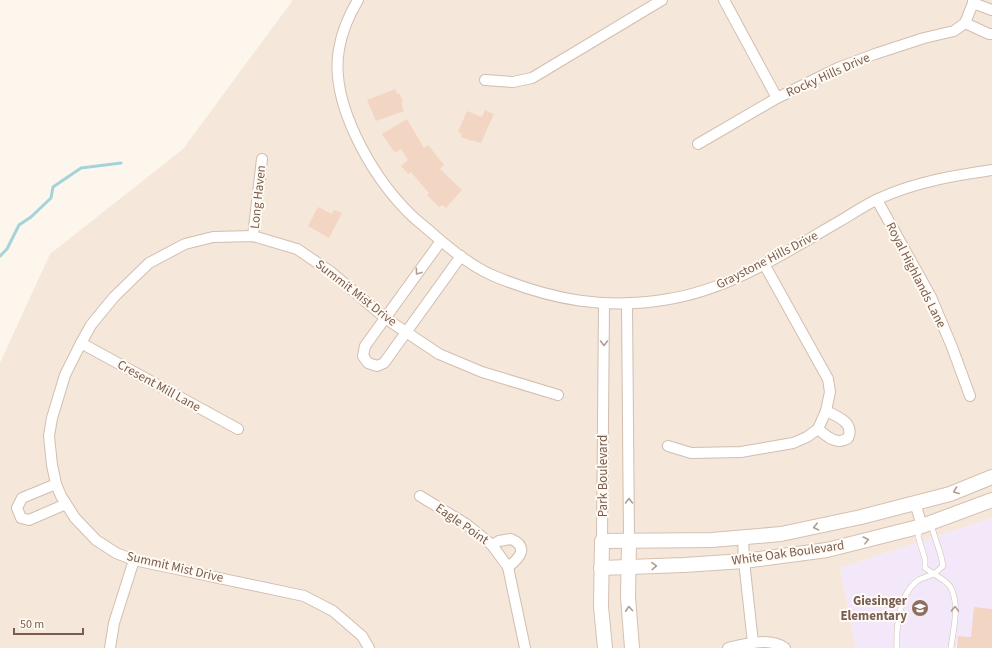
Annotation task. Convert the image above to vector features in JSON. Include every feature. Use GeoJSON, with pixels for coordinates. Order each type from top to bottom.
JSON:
{"type":"FeatureCollection","features":[{"type":"Feature","properties":{"kind":"street","name":"Graystone Hills Drive"},"geometry":{"type":"LineString","coordinates":[[358,0],[351,12],[344,31],[339,50],[338,73],[341,98],[348,117],[374,169],[409,213],[461,256],[491,275],[547,295],[604,304],[627,304],[670,299],[709,290],[764,264],[877,200],[910,187],[940,178],[992,170]]}},
{"type":"Feature","properties":{"kind":"street"},"geometry":{"type":"LineString","coordinates":[[485,80],[513,82],[532,78],[662,0]]}},
{"type":"Feature","properties":{"kind":"street"},"geometry":{"type":"LineString","coordinates":[[724,0],[777,98]]}},
{"type":"Feature","properties":{"kind":"street"},"geometry":{"type":"LineString","coordinates":[[992,10],[973,2],[965,23],[992,34]]}},
{"type":"Feature","properties":{"kind":"street","name":"Rocky Hills Drive"},"geometry":{"type":"LineString","coordinates":[[698,144],[777,98],[838,68],[924,38],[954,31],[965,23]]}},
{"type":"Feature","properties":{"kind":"street","name":"Long Haven"},"geometry":{"type":"LineString","coordinates":[[253,236],[262,159]]}},
{"type":"Feature","properties":{"kind":"street","name":"Royal Highlands Lane"},"geometry":{"type":"LineString","coordinates":[[877,200],[931,298],[952,347],[970,396]]}},
{"type":"Feature","properties":{"kind":"street","name":"Summit Mist Drive"},"geometry":{"type":"LineString","coordinates":[[366,647],[362,636],[333,611],[304,596],[134,560],[116,552],[96,540],[75,518],[61,496],[56,484],[52,465],[49,436],[52,418],[65,375],[80,343],[91,325],[114,297],[149,263],[185,244],[213,237],[253,236],[297,249],[331,272],[385,318],[439,354],[482,372],[558,396]]}},
{"type":"Feature","properties":{"kind":"street"},"geometry":{"type":"LineString","coordinates":[[441,241],[365,346],[363,356],[368,364],[377,366],[384,363],[461,256]]}},
{"type":"Feature","properties":{"kind":"street"},"geometry":{"type":"LineString","coordinates":[[668,446],[691,453],[741,452],[793,443],[807,437],[818,429],[826,411],[830,392],[828,379],[764,264]]}},
{"type":"Feature","properties":{"kind":"street","name":"Park Boulevard"},"geometry":{"type":"LineString","coordinates":[[604,304],[601,607],[605,648]]}},
{"type":"Feature","properties":{"kind":"street","name":"Park Boulevard"},"geometry":{"type":"LineString","coordinates":[[627,304],[628,597],[632,648]]}},
{"type":"Feature","properties":{"kind":"street","name":"Cresent Mill Lane"},"geometry":{"type":"LineString","coordinates":[[80,343],[238,429]]}},
{"type":"Feature","properties":{"kind":"street"},"geometry":{"type":"LineString","coordinates":[[818,429],[834,441],[839,442],[848,438],[850,434],[847,424],[840,418],[826,411]]}},
{"type":"Feature","properties":{"kind":"street","name":"White Oak Boulevard"},"geometry":{"type":"LineString","coordinates":[[602,541],[712,540],[781,534],[861,518],[950,494],[992,477]]}},
{"type":"Feature","properties":{"kind":"street"},"geometry":{"type":"LineString","coordinates":[[56,484],[22,498],[17,508],[21,518],[29,520],[66,504]]}},
{"type":"Feature","properties":{"kind":"street","name":"Eagle Point"},"geometry":{"type":"LineString","coordinates":[[420,496],[466,524],[492,545],[508,567],[524,648]]}},
{"type":"Feature","properties":{"kind":"street","name":"White Oak Boulevard"},"geometry":{"type":"LineString","coordinates":[[601,568],[744,561],[827,550],[922,526],[992,500]]}},
{"type":"Feature","properties":{"kind":"street"},"geometry":{"type":"LineString","coordinates":[[915,503],[922,526]]}},
{"type":"Feature","properties":{"kind":"street"},"geometry":{"type":"LineString","coordinates":[[743,537],[744,561],[753,643]]}},
{"type":"Feature","properties":{"kind":"street"},"geometry":{"type":"LineString","coordinates":[[492,545],[498,541],[511,539],[520,545],[522,549],[520,555],[508,567]]}},
{"type":"Feature","properties":{"kind":"street"},"geometry":{"type":"LineString","coordinates":[[110,648],[114,623],[134,560]]}},
{"type":"Feature","properties":{"kind":"street"},"geometry":{"type":"LineString","coordinates":[[728,648],[753,643],[768,642],[778,644],[785,648]]}},
{"type":"Feature","properties":{"kind":"lane"},"geometry":{"type":"LineString","coordinates":[[897,648],[897,632],[901,609],[908,591],[918,580],[934,574],[943,566],[932,528],[922,526],[918,536],[925,559],[925,568],[934,574],[942,579],[951,587],[955,599],[956,609],[951,648]]}},
{"type":"Feature","properties":{"kind":"shaded area"},"geometry":{"type":"Polygon","coordinates":[[[293,0],[992,0],[992,518],[840,568],[856,648],[0,648],[0,363],[50,254],[183,149],[293,0]]]}},
{"type":"Feature","properties":{"kind":"shaded area","name":"Giesinger Elementary"},"geometry":{"type":"Polygon","coordinates":[[[992,518],[992,648],[856,648],[840,568],[992,518]]]}},
{"type":"Feature","properties":{"kind":"building"},"geometry":{"type":"Polygon","coordinates":[[[395,89],[397,94],[399,93],[403,102],[401,103],[404,111],[376,121],[367,100],[395,89]]]}},
{"type":"Feature","properties":{"kind":"building"},"geometry":{"type":"Polygon","coordinates":[[[485,110],[494,114],[481,143],[461,137],[462,134],[458,132],[467,111],[482,117],[485,110]]]}},
{"type":"Feature","properties":{"kind":"building"},"geometry":{"type":"Polygon","coordinates":[[[407,119],[424,148],[428,145],[444,165],[440,169],[462,190],[446,208],[442,205],[439,207],[427,195],[429,193],[411,172],[408,174],[401,166],[408,160],[401,149],[395,153],[382,134],[407,119]]]}},
{"type":"Feature","properties":{"kind":"building"},"geometry":{"type":"Polygon","coordinates":[[[318,207],[332,214],[334,210],[342,213],[329,238],[308,226],[318,207]]]}},
{"type":"Feature","properties":{"kind":"building"},"geometry":{"type":"Polygon","coordinates":[[[974,607],[992,609],[992,648],[957,648],[958,636],[971,637],[974,607]]]}},
{"type":"Feature","properties":{"kind":"waterway"},"geometry":{"type":"LineString","coordinates":[[0,256],[7,249],[19,225],[31,217],[51,198],[53,187],[81,168],[121,163]]}},
{"type":"Feature","properties":{"kind":"place","name":"Giesinger Elementary"},"geometry":{"type":"Point","coordinates":[920,608]}}]}
